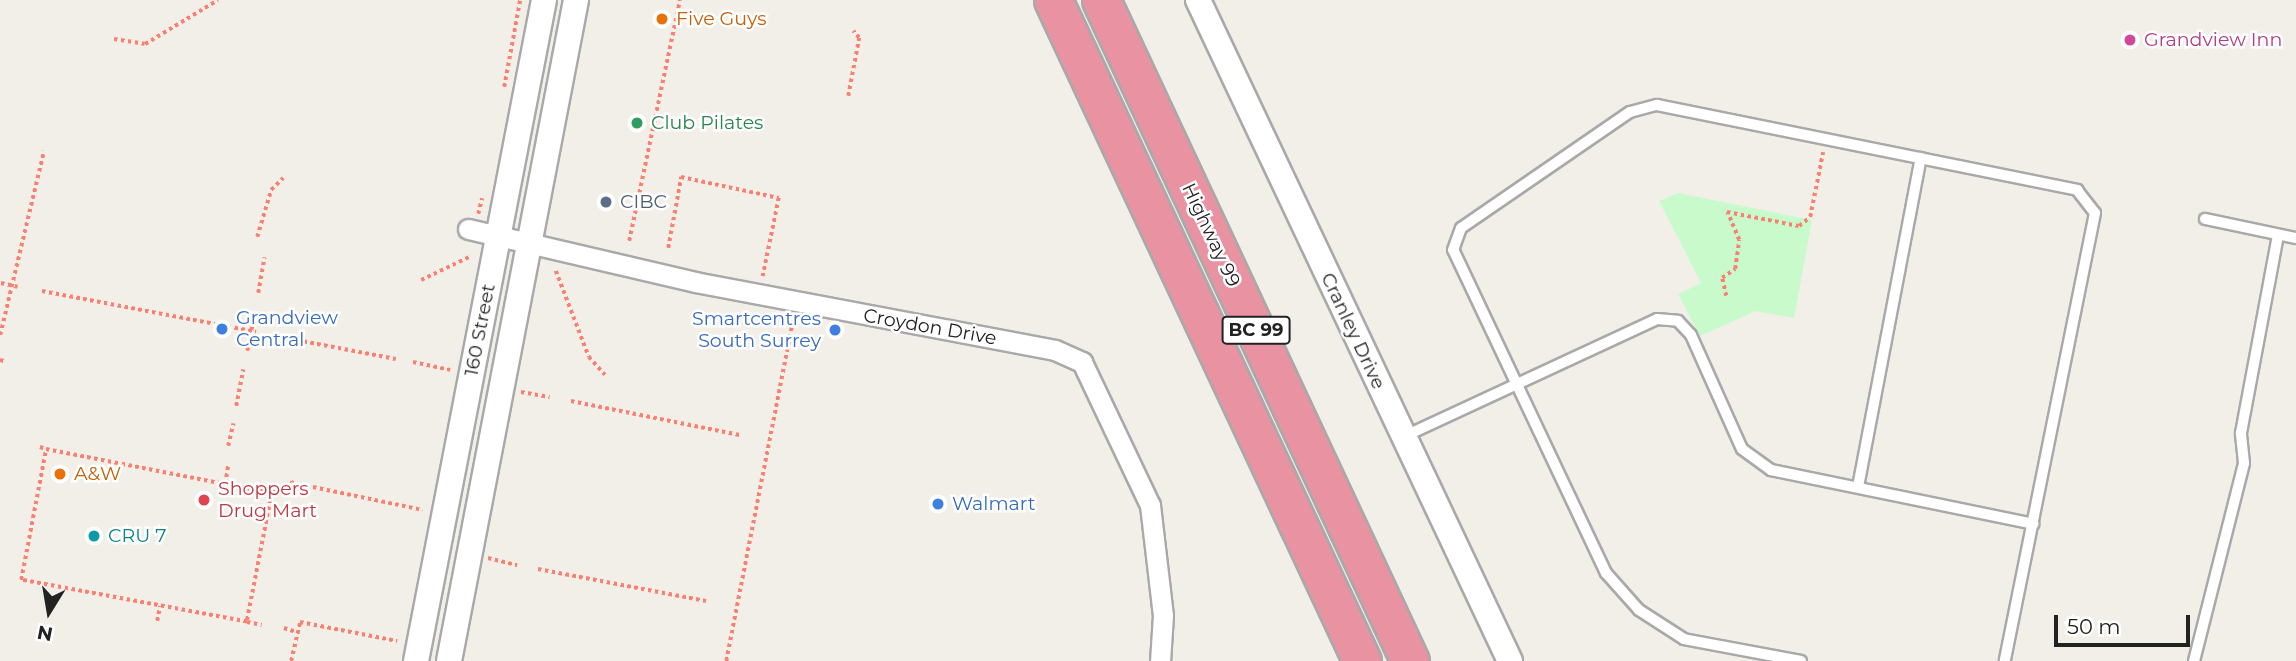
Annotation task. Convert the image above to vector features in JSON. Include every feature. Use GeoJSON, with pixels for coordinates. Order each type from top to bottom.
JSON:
{"type":"FeatureCollection","features":[{"type":"Feature","properties":{"kind":"highway","name":"BC 99"},"geometry":{"type":"LineString","coordinates":[[1053,0],[1362,661]]}},
{"type":"Feature","properties":{"kind":"highway","name":"Highway 99"},"geometry":{"type":"LineString","coordinates":[[1101,0],[1410,661]]}},
{"type":"Feature","properties":{"kind":"street","name":"160 Street"},"geometry":{"type":"LineString","coordinates":[[416,661],[544,0]]}},
{"type":"Feature","properties":{"kind":"street","name":"160 Street"},"geometry":{"type":"LineString","coordinates":[[449,661],[576,0]]}},
{"type":"Feature","properties":{"kind":"street","name":"Cranley Drive"},"geometry":{"type":"LineString","coordinates":[[1198,0],[1510,661]]}},
{"type":"Feature","properties":{"kind":"street","name":"Croydon Drive"},"geometry":{"type":"LineString","coordinates":[[468,229],[695,282],[1055,349],[1082,362],[1150,505],[1163,615],[1160,661]]}},
{"type":"Feature","properties":{"kind":"lane"},"geometry":{"type":"LineString","coordinates":[[1801,661],[1684,639],[1639,610],[1606,573],[1453,250],[1461,228],[1630,112],[1657,105],[2077,190],[2095,213],[2005,661]]}},
{"type":"Feature","properties":{"kind":"lane"},"geometry":{"type":"LineString","coordinates":[[1858,487],[1921,158]]}},
{"type":"Feature","properties":{"kind":"lane"},"geometry":{"type":"LineString","coordinates":[[2205,219],[2296,238]]}},
{"type":"Feature","properties":{"kind":"lane"},"geometry":{"type":"LineString","coordinates":[[2194,661],[2244,463],[2241,433],[2278,235]]}},
{"type":"Feature","properties":{"kind":"lane"},"geometry":{"type":"LineString","coordinates":[[1403,437],[1657,319],[1678,321],[1691,335],[1742,449],[1771,470],[2033,524]]}},
{"type":"Feature","properties":{"kind":"path"},"geometry":{"type":"LineString","coordinates":[[114,40],[145,44],[218,0]]}},
{"type":"Feature","properties":{"kind":"path"},"geometry":{"type":"LineString","coordinates":[[629,241],[680,0]]}},
{"type":"Feature","properties":{"kind":"path"},"geometry":{"type":"LineString","coordinates":[[848,96],[859,38],[853,31]]}},
{"type":"Feature","properties":{"kind":"path"},"geometry":{"type":"LineString","coordinates":[[0,335],[44,151]]}},
{"type":"Feature","properties":{"kind":"path"},"geometry":{"type":"LineString","coordinates":[[1726,296],[1722,278],[1735,269],[1739,240],[1727,212],[1799,226],[1810,217],[1822,152]]}},
{"type":"Feature","properties":{"kind":"path"},"geometry":{"type":"LineString","coordinates":[[668,248],[681,177],[779,198],[763,276]]}},
{"type":"Feature","properties":{"kind":"path"},"geometry":{"type":"LineString","coordinates":[[257,237],[271,190],[283,178]]}},
{"type":"Feature","properties":{"kind":"path"},"geometry":{"type":"LineString","coordinates":[[34,200],[43,201]]}},
{"type":"Feature","properties":{"kind":"path"},"geometry":{"type":"LineString","coordinates":[[421,280],[471,256]]}},
{"type":"Feature","properties":{"kind":"path"},"geometry":{"type":"LineString","coordinates":[[258,293],[264,258]]}},
{"type":"Feature","properties":{"kind":"path"},"geometry":{"type":"LineString","coordinates":[[556,271],[589,357],[605,375]]}},
{"type":"Feature","properties":{"kind":"path"},"geometry":{"type":"LineString","coordinates":[[1,283],[18,286]]}},
{"type":"Feature","properties":{"kind":"path"},"geometry":{"type":"LineString","coordinates":[[42,291],[256,332]]}},
{"type":"Feature","properties":{"kind":"path"},"geometry":{"type":"LineString","coordinates":[[247,351],[255,311]]}},
{"type":"Feature","properties":{"kind":"path"},"geometry":{"type":"LineString","coordinates":[[726,661],[734,607],[793,319]]}},
{"type":"Feature","properties":{"kind":"path"},"geometry":{"type":"LineString","coordinates":[[276,336],[396,359]]}},
{"type":"Feature","properties":{"kind":"path"},"geometry":{"type":"LineString","coordinates":[[413,362],[450,370]]}},
{"type":"Feature","properties":{"kind":"path"},"geometry":{"type":"LineString","coordinates":[[236,406],[243,370]]}},
{"type":"Feature","properties":{"kind":"path"},"geometry":{"type":"LineString","coordinates":[[520,392],[550,397]]}},
{"type":"Feature","properties":{"kind":"path"},"geometry":{"type":"LineString","coordinates":[[571,401],[740,435]]}},
{"type":"Feature","properties":{"kind":"path"},"geometry":{"type":"LineString","coordinates":[[228,446],[233,424]]}},
{"type":"Feature","properties":{"kind":"path"},"geometry":{"type":"LineString","coordinates":[[40,447],[272,493],[294,482]]}},
{"type":"Feature","properties":{"kind":"path"},"geometry":{"type":"LineString","coordinates":[[46,449],[21,580],[262,625]]}},
{"type":"Feature","properties":{"kind":"path"},"geometry":{"type":"LineString","coordinates":[[225,484],[228,466]]}},
{"type":"Feature","properties":{"kind":"path"},"geometry":{"type":"LineString","coordinates":[[313,486],[423,510]]}},
{"type":"Feature","properties":{"kind":"path"},"geometry":{"type":"LineString","coordinates":[[247,622],[272,493]]}},
{"type":"Feature","properties":{"kind":"path"},"geometry":{"type":"LineString","coordinates":[[488,558],[517,565]]}},
{"type":"Feature","properties":{"kind":"path"},"geometry":{"type":"LineString","coordinates":[[538,569],[706,601]]}},
{"type":"Feature","properties":{"kind":"path"},"geometry":{"type":"LineString","coordinates":[[157,621],[160,606]]}},
{"type":"Feature","properties":{"kind":"path"},"geometry":{"type":"LineString","coordinates":[[290,661],[300,622],[397,641]]}},
{"type":"Feature","properties":{"kind":"path"},"geometry":{"type":"LineString","coordinates":[[284,628],[296,632]]}},
{"type":"Feature","properties":{"kind":"green space"},"geometry":{"type":"Polygon","coordinates":[[[1678,193],[1812,220],[1794,318],[1756,311],[1700,336],[1678,294],[1701,283],[1659,201],[1678,193]]]}},
{"type":"Feature","properties":{"kind":"place","name":"Five Guys"},"geometry":{"type":"Point","coordinates":[662,19]}},
{"type":"Feature","properties":{"kind":"place","name":"Grandview Inn"},"geometry":{"type":"Point","coordinates":[2130,40]}},
{"type":"Feature","properties":{"kind":"place","name":"Club Pilates"},"geometry":{"type":"Point","coordinates":[637,123]}},
{"type":"Feature","properties":{"kind":"place","name":"CIBC"},"geometry":{"type":"Point","coordinates":[606,202]}},
{"type":"Feature","properties":{"kind":"place","name":"Grandview Central"},"geometry":{"type":"Point","coordinates":[222,329]}},
{"type":"Feature","properties":{"kind":"place","name":"Smartcentres South Surrey"},"geometry":{"type":"Point","coordinates":[835,330]}},
{"type":"Feature","properties":{"kind":"place","name":"A&W"},"geometry":{"type":"Point","coordinates":[60,474]}},
{"type":"Feature","properties":{"kind":"place","name":"Shoppers Drug Mart"},"geometry":{"type":"Point","coordinates":[204,500]}},
{"type":"Feature","properties":{"kind":"place","name":"Walmart"},"geometry":{"type":"Point","coordinates":[938,504]}},
{"type":"Feature","properties":{"kind":"place","name":"CRU 7"},"geometry":{"type":"Point","coordinates":[94,536]}}]}
